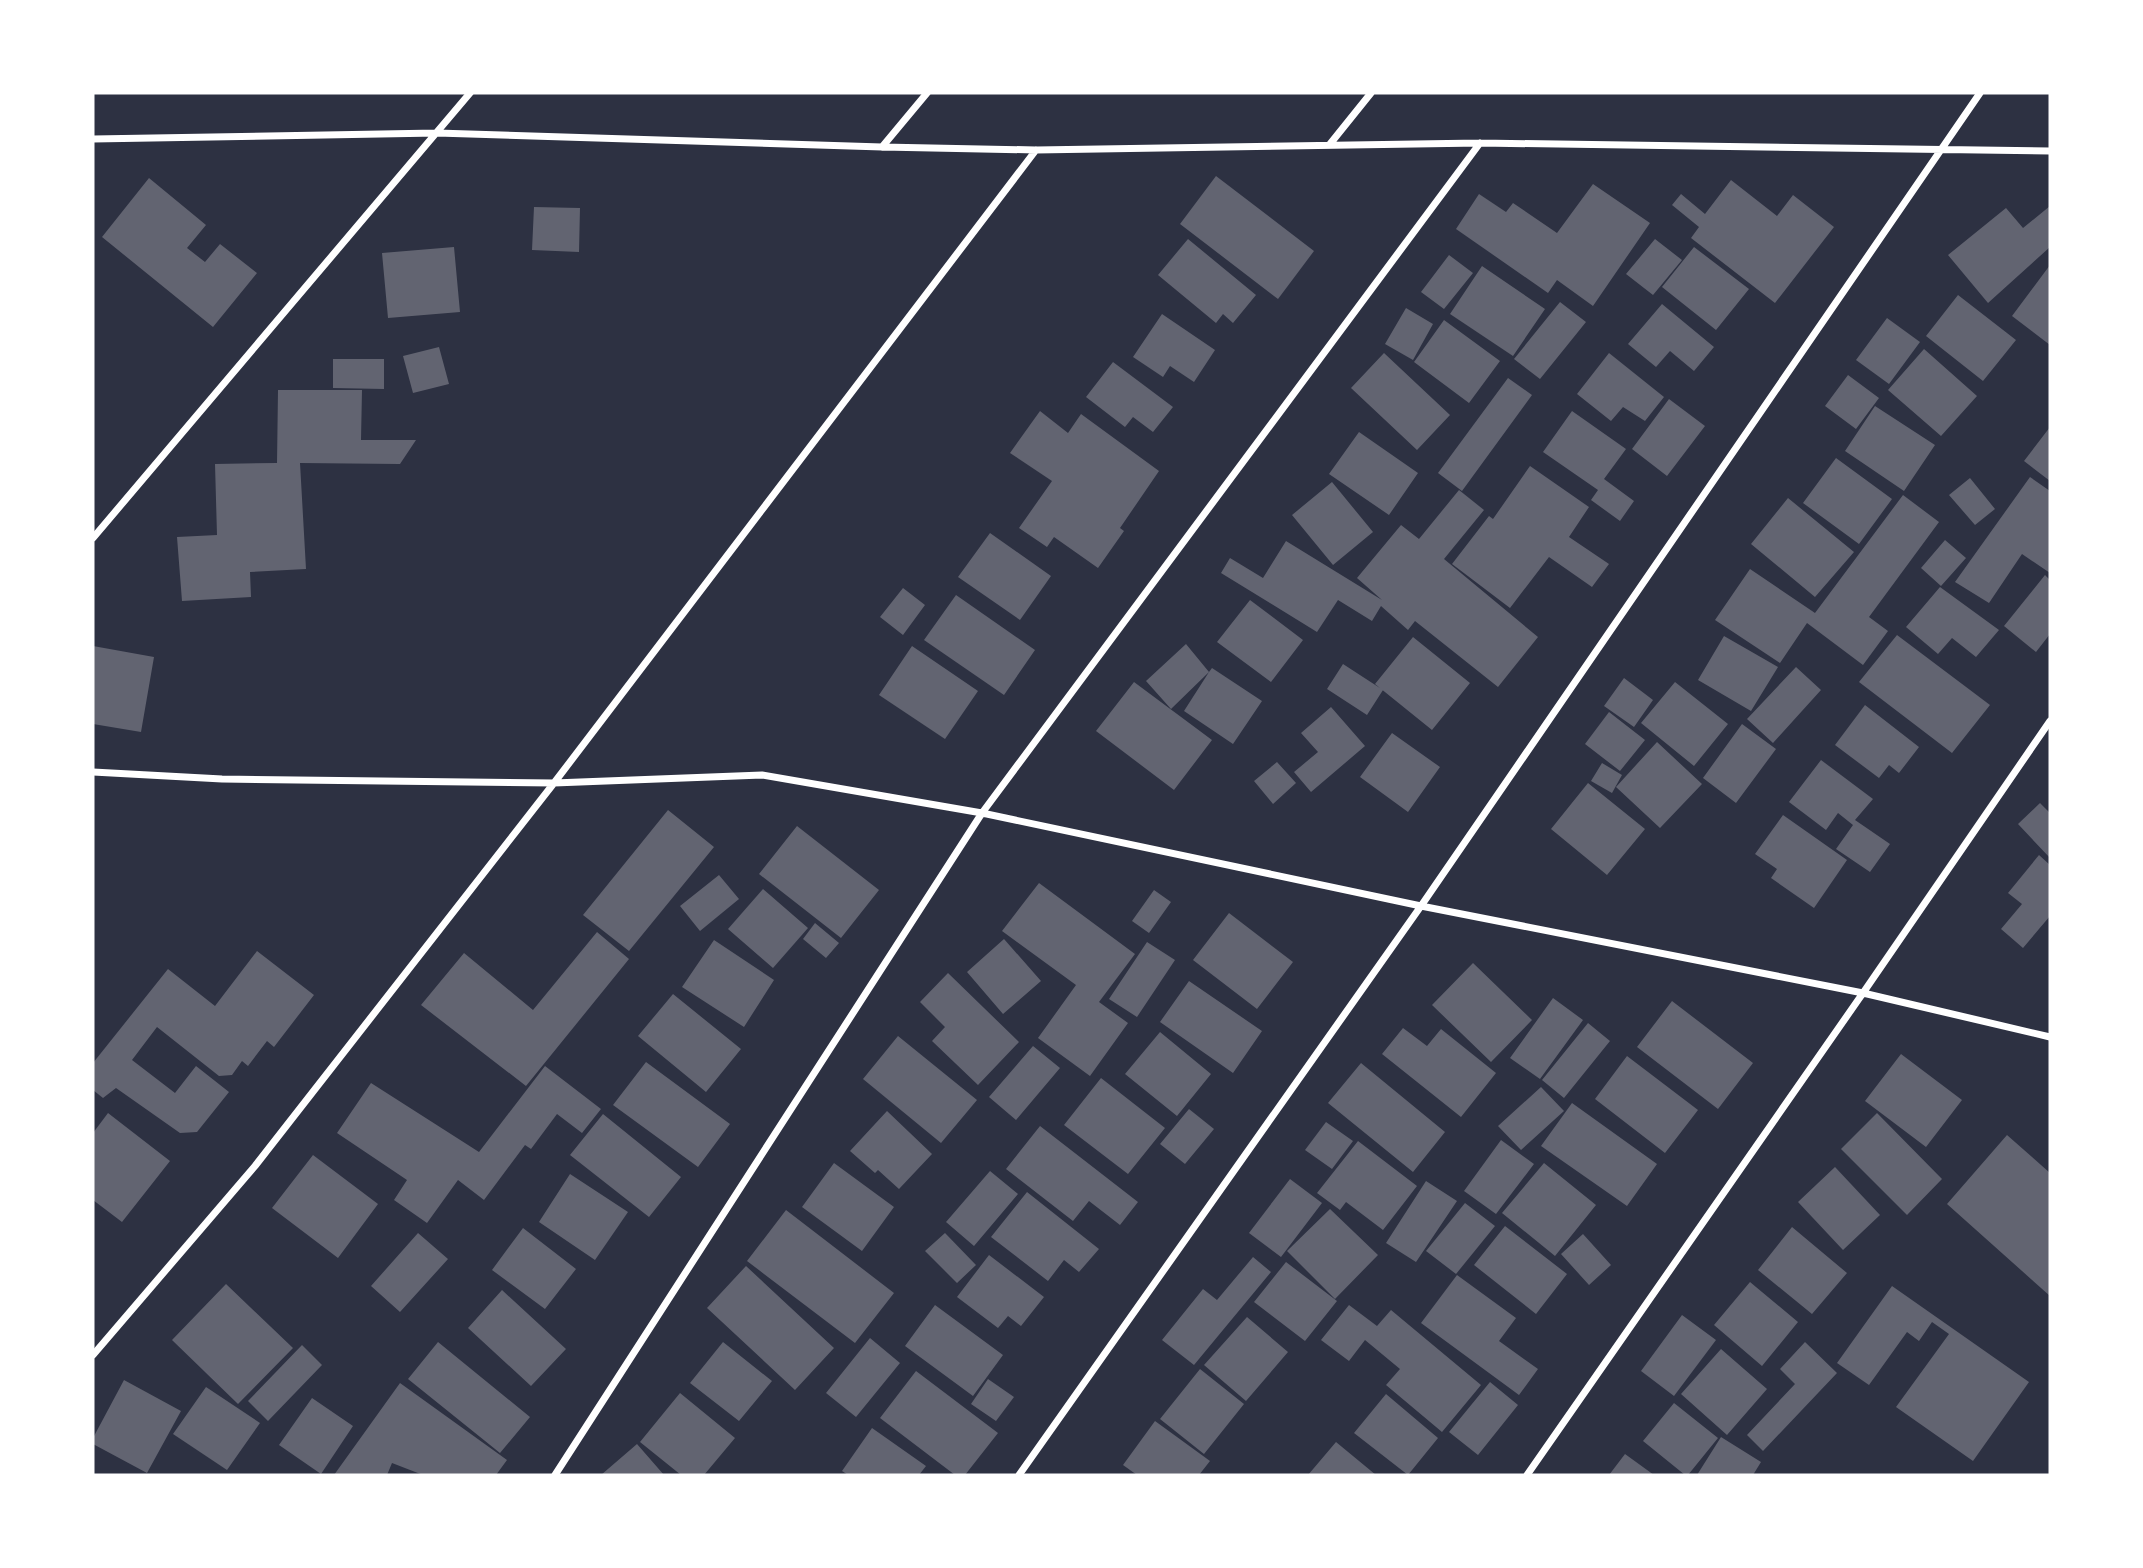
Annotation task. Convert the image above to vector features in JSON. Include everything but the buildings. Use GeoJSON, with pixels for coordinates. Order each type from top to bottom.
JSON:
{"type":"FeatureCollection","features":[{"type":"Feature","properties":{"kind":"street"},"geometry":{"type":"LineString","coordinates":[[93,538],[470,93]]}},
{"type":"Feature","properties":{"kind":"street"},"geometry":{"type":"LineString","coordinates":[[883,147],[927,93]]}},
{"type":"Feature","properties":{"kind":"street"},"geometry":{"type":"LineString","coordinates":[[1330,145],[1371,93]]}},
{"type":"Feature","properties":{"kind":"street"},"geometry":{"type":"LineString","coordinates":[[1019,1475],[1421,906],[1980,93]]}},
{"type":"Feature","properties":{"kind":"street"},"geometry":{"type":"LineString","coordinates":[[93,139],[437,132],[1036,150],[1480,143],[2050,151]]}},
{"type":"Feature","properties":{"kind":"street"},"geometry":{"type":"LineString","coordinates":[[555,1475],[982,813],[1480,143]]}},
{"type":"Feature","properties":{"kind":"street"},"geometry":{"type":"LineString","coordinates":[[93,1355],[255,1166],[554,783],[1036,150]]}},
{"type":"Feature","properties":{"kind":"street"},"geometry":{"type":"LineString","coordinates":[[1527,1475],[2050,721]]}},
{"type":"Feature","properties":{"kind":"street"},"geometry":{"type":"LineString","coordinates":[[93,772],[222,779],[554,783],[762,775],[982,813],[1421,906],[1863,993],[2050,1037]]}}]}
